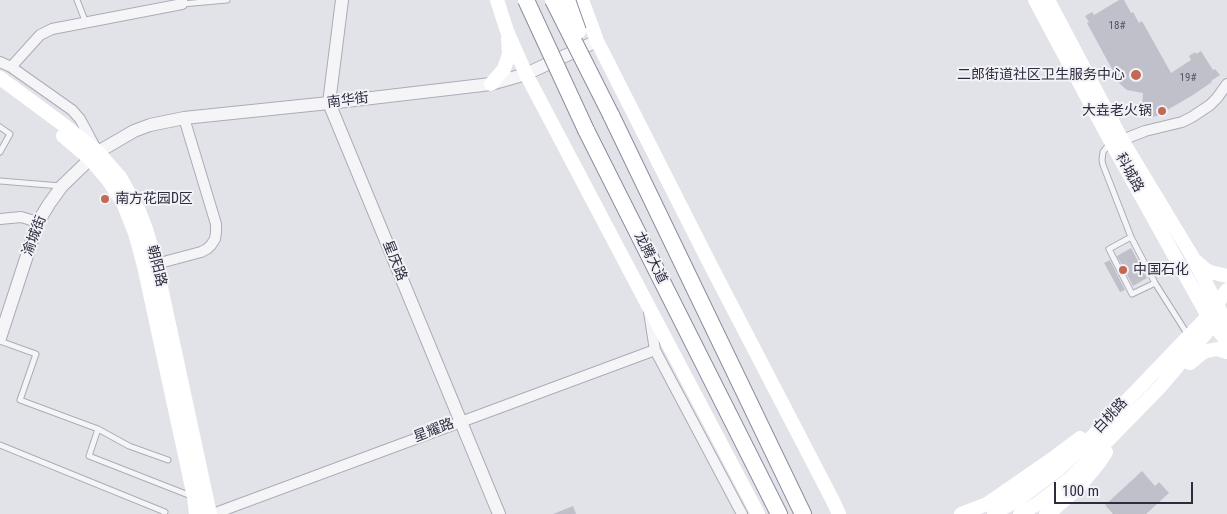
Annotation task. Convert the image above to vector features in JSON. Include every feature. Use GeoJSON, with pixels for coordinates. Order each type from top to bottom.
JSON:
{"type":"FeatureCollection","features":[{"type":"Feature","properties":{"kind":"highway","name":"龙腾大道"},"geometry":{"type":"LineString","coordinates":[[526,0],[586,130],[779,514]]}},
{"type":"Feature","properties":{"kind":"highway","name":"龙腾大道"},"geometry":{"type":"LineString","coordinates":[[553,0],[600,92],[803,514]]}},
{"type":"Feature","properties":{"kind":"highway"},"geometry":{"type":"LineString","coordinates":[[567,0],[600,92]]}},
{"type":"Feature","properties":{"kind":"main road"},"geometry":{"type":"LineString","coordinates":[[497,0],[526,74],[758,514]]}},
{"type":"Feature","properties":{"kind":"main road"},"geometry":{"type":"LineString","coordinates":[[582,0],[598,41],[838,514]]}},
{"type":"Feature","properties":{"kind":"main road","name":"科城路"},"geometry":{"type":"LineString","coordinates":[[1035,0],[1219,315]]}},
{"type":"Feature","properties":{"kind":"main road","name":"科城路"},"geometry":{"type":"LineString","coordinates":[[1048,0],[1117,141],[1192,256],[1219,315],[1227,342]]}},
{"type":"Feature","properties":{"kind":"main road"},"geometry":{"type":"LineString","coordinates":[[490,84],[504,69],[507,62],[509,54],[508,31]]}},
{"type":"Feature","properties":{"kind":"main road","name":"朝阳路"},"geometry":{"type":"LineString","coordinates":[[0,78],[65,126],[94,156],[123,204],[135,233],[144,266],[194,497],[196,514]]}},
{"type":"Feature","properties":{"kind":"main road","name":"朝阳路"},"geometry":{"type":"LineString","coordinates":[[0,89],[60,134],[94,156],[120,177],[139,211],[156,264],[212,514]]}},
{"type":"Feature","properties":{"kind":"main road"},"geometry":{"type":"LineString","coordinates":[[1192,256],[1210,272],[1227,276]]}},
{"type":"Feature","properties":{"kind":"main road"},"geometry":{"type":"LineString","coordinates":[[1219,315],[1227,290]]}},
{"type":"Feature","properties":{"kind":"main road","name":"白桃路"},"geometry":{"type":"LineString","coordinates":[[994,514],[1027,494],[1059,469],[1189,335],[1219,315]]}},
{"type":"Feature","properties":{"kind":"main road","name":"白桃路"},"geometry":{"type":"LineString","coordinates":[[1020,514],[1038,504],[1071,478],[1160,387],[1219,315]]}},
{"type":"Feature","properties":{"kind":"main road"},"geometry":{"type":"LineString","coordinates":[[1160,387],[1202,353],[1212,349],[1227,352]]}},
{"type":"Feature","properties":{"kind":"main road"},"geometry":{"type":"LineString","coordinates":[[961,514],[986,504],[1052,459],[1115,412]]}},
{"type":"Feature","properties":{"kind":"main road"},"geometry":{"type":"LineString","coordinates":[[1046,514],[1079,487],[1098,464],[1122,426]]}},
{"type":"Feature","properties":{"kind":"street","name":"星庆路"},"geometry":{"type":"LineString","coordinates":[[342,0],[329,103],[499,514]]}},
{"type":"Feature","properties":{"kind":"street"},"geometry":{"type":"LineString","coordinates":[[11,67],[40,35],[52,29],[182,2]]}},
{"type":"Feature","properties":{"kind":"street","name":"南华街"},"geometry":{"type":"LineString","coordinates":[[94,156],[134,131],[158,123],[184,118],[490,84],[526,74],[598,41]]}},
{"type":"Feature","properties":{"kind":"street"},"geometry":{"type":"LineString","coordinates":[[0,62],[11,67],[72,110],[80,119],[94,156]]}},
{"type":"Feature","properties":{"kind":"street"},"geometry":{"type":"LineString","coordinates":[[1117,141],[1145,131],[1182,122],[1192,117],[1210,105],[1227,84]]}},
{"type":"Feature","properties":{"kind":"street"},"geometry":{"type":"LineString","coordinates":[[156,264],[201,252],[207,249],[215,239],[216,224],[184,118]]}},
{"type":"Feature","properties":{"kind":"street","name":"渝城街"},"geometry":{"type":"LineString","coordinates":[[0,340],[38,222],[48,204],[62,186],[94,156]]}},
{"type":"Feature","properties":{"kind":"street"},"geometry":{"type":"LineString","coordinates":[[0,219],[21,217],[38,222]]}},
{"type":"Feature","properties":{"kind":"street"},"geometry":{"type":"LineString","coordinates":[[647,301],[654,350],[742,514]]}},
{"type":"Feature","properties":{"kind":"street","name":"星耀路"},"geometry":{"type":"LineString","coordinates":[[212,514],[654,350]]}},
{"type":"Feature","properties":{"kind":"lane"},"geometry":{"type":"LineString","coordinates":[[77,0],[86,23]]}},
{"type":"Feature","properties":{"kind":"lane"},"geometry":{"type":"LineString","coordinates":[[182,2],[227,0]]}},
{"type":"Feature","properties":{"kind":"lane"},"geometry":{"type":"LineString","coordinates":[[0,127],[10,134],[0,152]]}},
{"type":"Feature","properties":{"kind":"lane"},"geometry":{"type":"LineString","coordinates":[[1117,141],[1105,148],[1102,160],[1131,237],[1155,283],[1189,335]]}},
{"type":"Feature","properties":{"kind":"lane"},"geometry":{"type":"LineString","coordinates":[[0,181],[62,186]]}},
{"type":"Feature","properties":{"kind":"lane"},"geometry":{"type":"LineString","coordinates":[[1131,237],[1109,249],[1132,294],[1155,283]]}},
{"type":"Feature","properties":{"kind":"lane"},"geometry":{"type":"LineString","coordinates":[[0,340],[36,354],[20,400],[98,429],[129,446],[168,460]]}},
{"type":"Feature","properties":{"kind":"lane"},"geometry":{"type":"LineString","coordinates":[[98,429],[89,456],[194,497]]}},
{"type":"Feature","properties":{"kind":"lane"},"geometry":{"type":"LineString","coordinates":[[0,445],[165,512],[164,514]]}},
{"type":"Feature","properties":{"kind":"building"},"geometry":{"type":"Polygon","coordinates":[[[1119,0],[1124,0],[1139,23],[1142,21],[1171,73],[1191,60],[1189,56],[1201,51],[1213,70],[1215,69],[1220,75],[1193,95],[1157,116],[1152,117],[1146,114],[1142,107],[1143,93],[1127,90],[1120,84],[1085,16],[1092,12],[1094,15],[1119,0]]]}},
{"type":"Feature","properties":{"kind":"building"},"geometry":{"type":"Polygon","coordinates":[[[1131,248],[1147,278],[1133,286],[1117,256],[1131,248]]]}},
{"type":"Feature","properties":{"kind":"building"},"geometry":{"type":"Polygon","coordinates":[[[1110,260],[1125,290],[1120,292],[1104,263],[1110,260]]]}},
{"type":"Feature","properties":{"kind":"building"},"geometry":{"type":"Polygon","coordinates":[[[1142,471],[1155,486],[1159,482],[1169,493],[1146,514],[1113,514],[1105,505],[1142,471]]]}},
{"type":"Feature","properties":{"kind":"building"},"geometry":{"type":"Polygon","coordinates":[[[573,506],[576,514],[553,514],[573,506]]]}},
{"type":"Feature","properties":{"kind":"place","name":"二郎街道社区卫生服务中心"},"geometry":{"type":"Point","coordinates":[1136,75]}},
{"type":"Feature","properties":{"kind":"place","name":"大垚老火锅"},"geometry":{"type":"Point","coordinates":[1162,111]}},
{"type":"Feature","properties":{"kind":"place","name":"南方花园D区"},"geometry":{"type":"Point","coordinates":[105,199]}},
{"type":"Feature","properties":{"kind":"place","name":"中国石化"},"geometry":{"type":"Point","coordinates":[1123,270]}}]}
